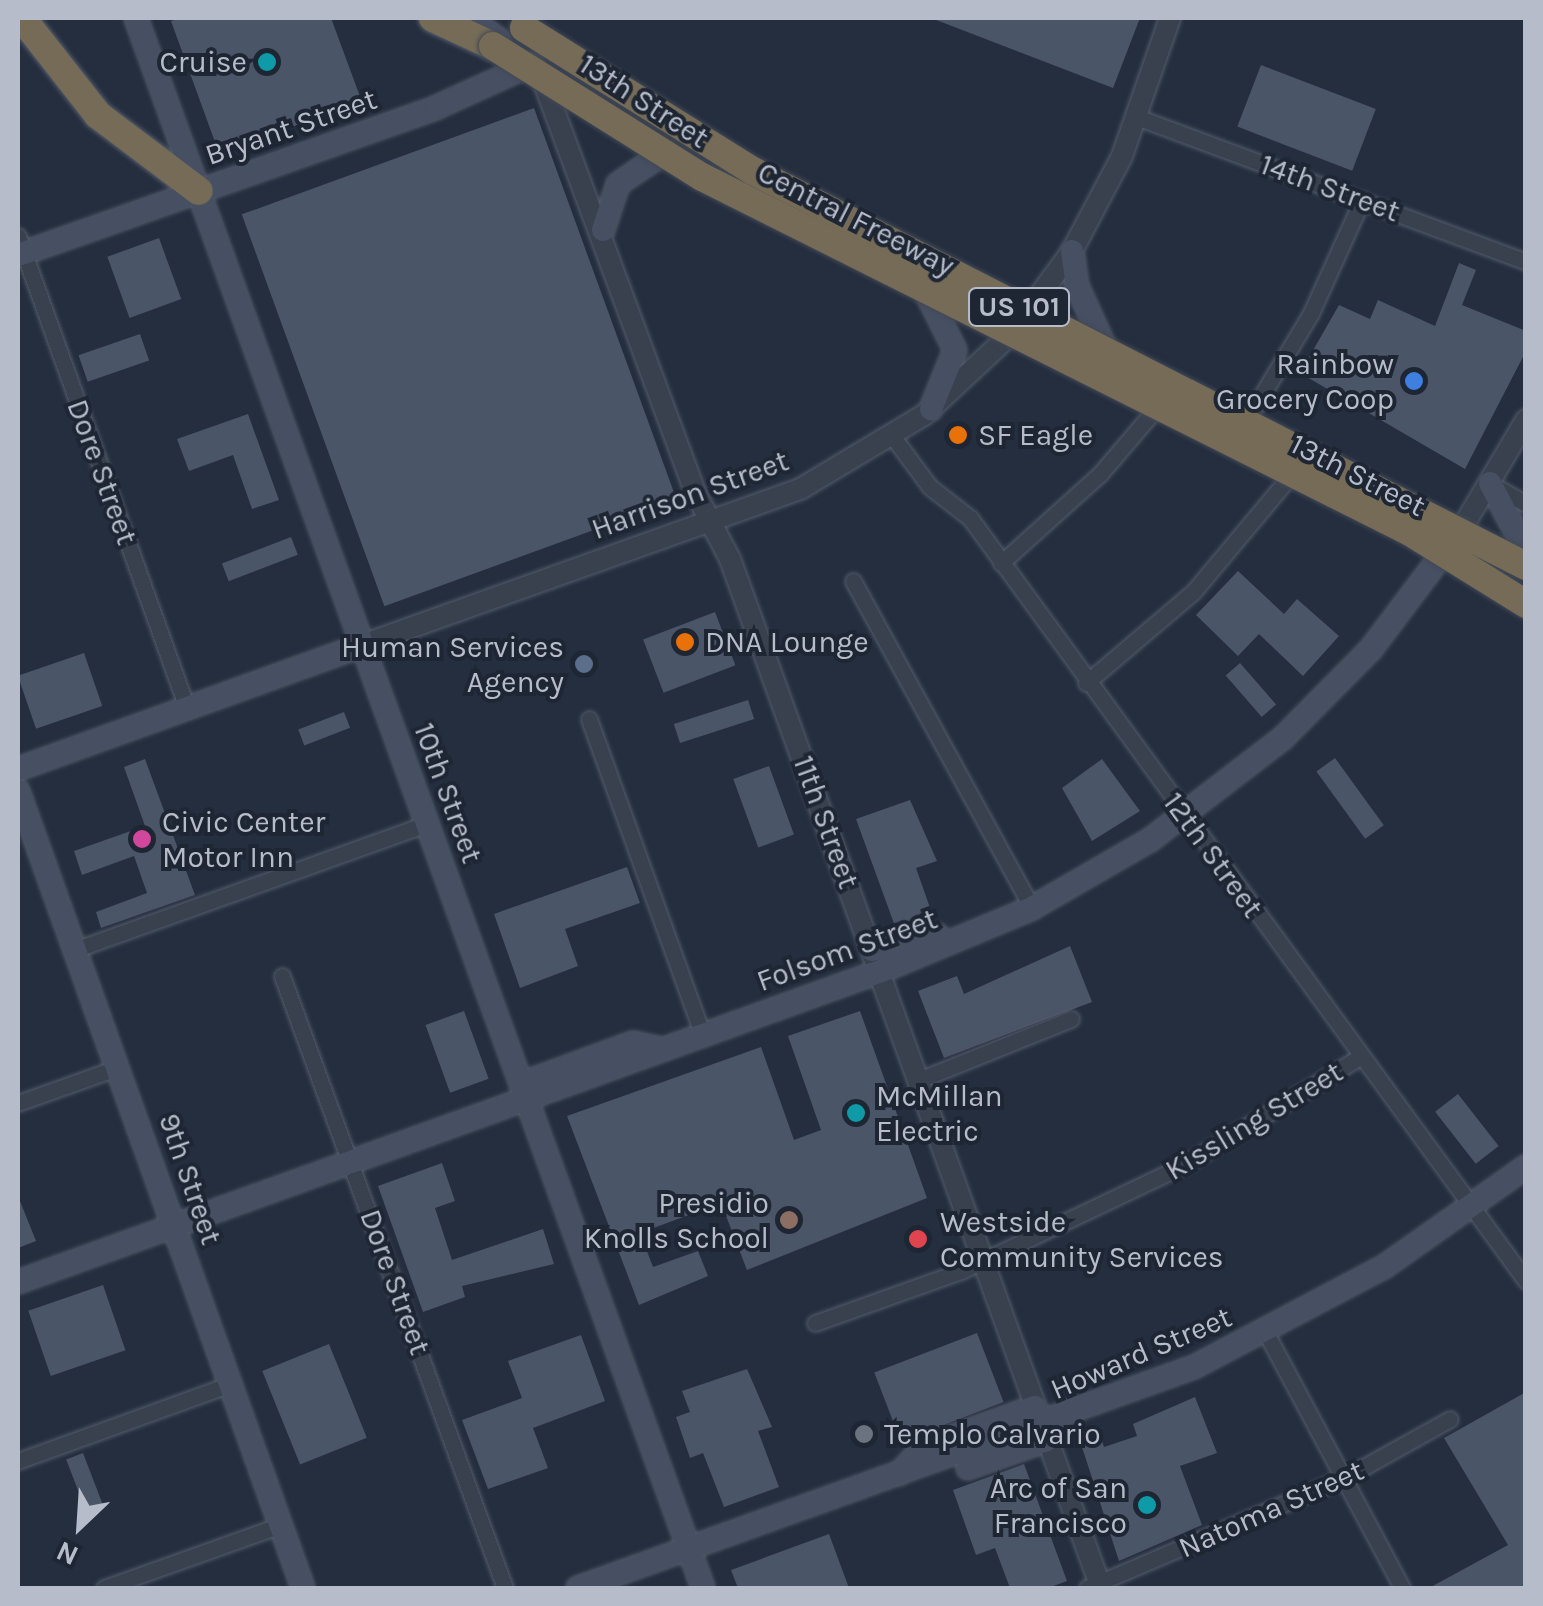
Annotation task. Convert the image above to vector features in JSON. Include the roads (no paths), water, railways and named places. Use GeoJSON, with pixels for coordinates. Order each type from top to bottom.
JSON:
{"type":"FeatureCollection","features":[{"type":"Feature","properties":{"kind":"highway"},"geometry":{"type":"LineString","coordinates":[[22,18],[88,105],[198,191]]}},
{"type":"Feature","properties":{"kind":"highway","name":"Central Freeway"},"geometry":{"type":"LineString","coordinates":[[433,18],[493,46],[702,178],[1476,567]]}},
{"type":"Feature","properties":{"kind":"highway"},"geometry":{"type":"LineString","coordinates":[[466,18],[493,46]]}},
{"type":"Feature","properties":{"kind":"highway","name":"Central Freeway"},"geometry":{"type":"LineString","coordinates":[[511,18],[753,171],[1526,565]]}},
{"type":"Feature","properties":{"kind":"highway"},"geometry":{"type":"LineString","coordinates":[[1476,567],[1526,595]]}},
{"type":"Feature","properties":{"kind":"highway","name":"US 101"},"geometry":{"type":"LineString","coordinates":[[1476,567],[1526,604]]}},
{"type":"Feature","properties":{"kind":"main road","name":"10th Street"},"geometry":{"type":"LineString","coordinates":[[136,18],[703,1588]]}},
{"type":"Feature","properties":{"kind":"main road","name":"13th Street"},"geometry":{"type":"LineString","coordinates":[[466,18],[664,153],[1526,595]]}},
{"type":"Feature","properties":{"kind":"main road","name":"13th Street"},"geometry":{"type":"LineString","coordinates":[[511,18],[547,29],[722,150],[1106,350],[1462,528],[1526,565]]}},
{"type":"Feature","properties":{"kind":"main road","name":"Bryant Street"},"geometry":{"type":"LineString","coordinates":[[19,248],[198,191],[435,108],[532,64]]}},
{"type":"Feature","properties":{"kind":"main road"},"geometry":{"type":"LineString","coordinates":[[603,230],[618,184],[664,153]]}},
{"type":"Feature","properties":{"kind":"main road"},"geometry":{"type":"LineString","coordinates":[[1072,251],[1077,286],[1106,350]]}},
{"type":"Feature","properties":{"kind":"main road"},"geometry":{"type":"LineString","coordinates":[[924,288],[955,350],[931,409]]}},
{"type":"Feature","properties":{"kind":"main road"},"geometry":{"type":"LineString","coordinates":[[1490,483],[1526,551]]}},
{"type":"Feature","properties":{"kind":"main road","name":"Folsom Street"},"geometry":{"type":"LineString","coordinates":[[18,1282],[351,1162],[523,1091],[703,1034],[876,960],[980,932],[1032,908],[1184,816],[1320,702],[1462,528]]}},
{"type":"Feature","properties":{"kind":"main road","name":"Harrison Street"},"geometry":{"type":"LineString","coordinates":[[18,769],[362,645]]}},
{"type":"Feature","properties":{"kind":"main road","name":"9th Street"},"geometry":{"type":"LineString","coordinates":[[18,791],[303,1588]]}},
{"type":"Feature","properties":{"kind":"main road","name":"Howard Street"},"geometry":{"type":"LineString","coordinates":[[578,1588],[1041,1424],[1266,1332],[1472,1208],[1526,1167]]}},
{"type":"Feature","properties":{"kind":"street","name":"Harrison Street"},"geometry":{"type":"LineString","coordinates":[[362,645],[802,488],[893,437],[931,409],[1032,311],[1072,251],[1134,116],[1170,18]]}},
{"type":"Feature","properties":{"kind":"street"},"geometry":{"type":"LineString","coordinates":[[532,64],[547,29]]}},
{"type":"Feature","properties":{"kind":"street","name":"11th Street"},"geometry":{"type":"LineString","coordinates":[[532,64],[555,99],[876,960],[1096,1587]]}},
{"type":"Feature","properties":{"kind":"street","name":"14th Street"},"geometry":{"type":"LineString","coordinates":[[1134,116],[1526,262]]}},
{"type":"Feature","properties":{"kind":"street"},"geometry":{"type":"LineString","coordinates":[[1248,420],[1311,313],[1362,200]]}},
{"type":"Feature","properties":{"kind":"street","name":"Dore Street"},"geometry":{"type":"LineString","coordinates":[[19,248],[187,708]]}},
{"type":"Feature","properties":{"kind":"street"},"geometry":{"type":"LineString","coordinates":[[1001,563],[1086,488],[1157,407]]}},
{"type":"Feature","properties":{"kind":"street","name":"Folsom Street"},"geometry":{"type":"LineString","coordinates":[[1462,528],[1526,420]]}},
{"type":"Feature","properties":{"kind":"street","name":"12th Street"},"geometry":{"type":"LineString","coordinates":[[893,437],[1001,563],[1526,1281]]}},
{"type":"Feature","properties":{"kind":"street"},"geometry":{"type":"LineString","coordinates":[[1086,683],[1194,590],[1291,475]]}},
{"type":"Feature","properties":{"kind":"street"},"geometry":{"type":"LineString","coordinates":[[1490,483],[1526,504]]}},
{"type":"Feature","properties":{"kind":"street"},"geometry":{"type":"LineString","coordinates":[[853,581],[1032,908]]}},
{"type":"Feature","properties":{"kind":"street"},"geometry":{"type":"LineString","coordinates":[[589,720],[703,1034]]}},
{"type":"Feature","properties":{"kind":"street"},"geometry":{"type":"LineString","coordinates":[[76,949],[427,824]]}},
{"type":"Feature","properties":{"kind":"street","name":"Dore Street"},"geometry":{"type":"LineString","coordinates":[[282,976],[505,1588]]}},
{"type":"Feature","properties":{"kind":"street"},"geometry":{"type":"LineString","coordinates":[[919,1080],[1072,1019]]}},
{"type":"Feature","properties":{"kind":"street","name":"Kissling Street"},"geometry":{"type":"LineString","coordinates":[[816,1323],[982,1257],[1228,1142],[1361,1056]]}},
{"type":"Feature","properties":{"kind":"street"},"geometry":{"type":"LineString","coordinates":[[18,1103],[119,1067]]}},
{"type":"Feature","properties":{"kind":"street"},"geometry":{"type":"LineString","coordinates":[[1266,1332],[1402,1588]]}},
{"type":"Feature","properties":{"kind":"street"},"geometry":{"type":"LineString","coordinates":[[18,1460],[231,1384]]}},
{"type":"Feature","properties":{"kind":"street","name":"Natoma Street"},"geometry":{"type":"LineString","coordinates":[[1096,1587],[1344,1478],[1450,1419]]}},
{"type":"Feature","properties":{"kind":"street"},"geometry":{"type":"LineString","coordinates":[[104,1588],[281,1525]]}},
{"type":"Feature","properties":{"kind":"place","name":"Cruise"},"geometry":{"type":"Point","coordinates":[267,62]}},
{"type":"Feature","properties":{"kind":"place","name":"Rainbow Grocery Coop"},"geometry":{"type":"Point","coordinates":[1414,381]}},
{"type":"Feature","properties":{"kind":"place","name":"SF Eagle"},"geometry":{"type":"Point","coordinates":[958,435]}},
{"type":"Feature","properties":{"kind":"place","name":"DNA Lounge"},"geometry":{"type":"Point","coordinates":[685,642]}},
{"type":"Feature","properties":{"kind":"place","name":"Human Services Agency"},"geometry":{"type":"Point","coordinates":[584,664]}},
{"type":"Feature","properties":{"kind":"place","name":"Civic Center Motor Inn"},"geometry":{"type":"Point","coordinates":[142,839]}},
{"type":"Feature","properties":{"kind":"place","name":"McMillan Electric"},"geometry":{"type":"Point","coordinates":[856,1113]}},
{"type":"Feature","properties":{"kind":"place","name":"Presidio Knolls School"},"geometry":{"type":"Point","coordinates":[789,1220]}},
{"type":"Feature","properties":{"kind":"place","name":"Westside Community Services"},"geometry":{"type":"Point","coordinates":[918,1239]}},
{"type":"Feature","properties":{"kind":"place","name":"Templo Calvario"},"geometry":{"type":"Point","coordinates":[864,1434]}},
{"type":"Feature","properties":{"kind":"place","name":"Arc of San Francisco"},"geometry":{"type":"Point","coordinates":[1147,1505]}}]}
